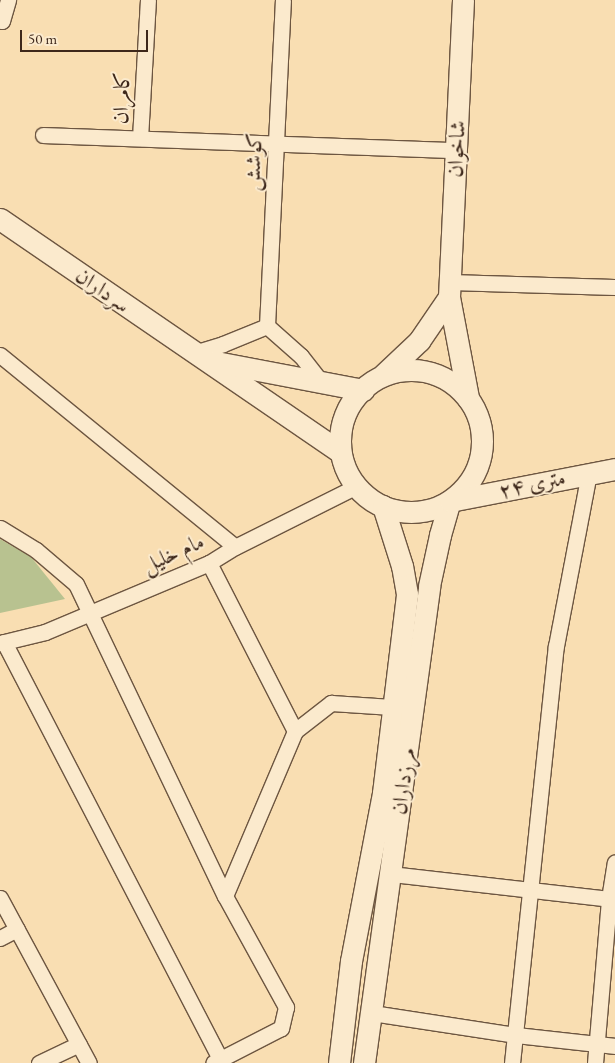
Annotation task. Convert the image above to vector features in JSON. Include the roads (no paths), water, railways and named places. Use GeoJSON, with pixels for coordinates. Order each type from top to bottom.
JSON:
{"type":"FeatureCollection","features":[{"type":"Feature","properties":{"kind":"street"},"geometry":{"type":"LineString","coordinates":[[0,20],[2,21],[8,0]]}},
{"type":"Feature","properties":{"kind":"street","name":"کامران"},"geometry":{"type":"LineString","coordinates":[[140,138],[148,0]]}},
{"type":"Feature","properties":{"kind":"street","name":"کوشش"},"geometry":{"type":"LineString","coordinates":[[267,326],[283,0]]}},
{"type":"Feature","properties":{"kind":"street","name":"شاخوان"},"geometry":{"type":"LineString","coordinates":[[463,0],[449,290],[468,398]]}},
{"type":"Feature","properties":{"kind":"street"},"geometry":{"type":"LineString","coordinates":[[43,135],[456,150]]}},
{"type":"Feature","properties":{"kind":"street","name":"سرداران"},"geometry":{"type":"LineString","coordinates":[[1,226],[200,356],[340,452]]}},
{"type":"Feature","properties":{"kind":"street"},"geometry":{"type":"LineString","coordinates":[[382,376],[406,370],[430,372],[450,382],[468,398],[479,418],[482,442],[479,464],[468,485],[450,501],[427,510],[406,512],[383,506],[362,493],[348,474],[340,452],[340,429],[348,406],[363,390],[382,376],[419,341],[449,290],[615,287]]}},
{"type":"Feature","properties":{"kind":"street"},"geometry":{"type":"LineString","coordinates":[[200,356],[223,344],[267,326],[301,356],[321,382]]}},
{"type":"Feature","properties":{"kind":"street"},"geometry":{"type":"LineString","coordinates":[[0,355],[235,547]]}},
{"type":"Feature","properties":{"kind":"street","name":"سرداران"},"geometry":{"type":"LineString","coordinates":[[200,356],[363,390]]}},
{"type":"Feature","properties":{"kind":"street","name":"۲۴ متری"},"geometry":{"type":"LineString","coordinates":[[450,501],[615,469]]}},
{"type":"Feature","properties":{"kind":"street"},"geometry":{"type":"LineString","coordinates":[[512,1063],[556,646],[589,473]]}},
{"type":"Feature","properties":{"kind":"street","name":"مام خلیل"},"geometry":{"type":"LineString","coordinates":[[2,643],[45,632],[209,562],[357,486]]}},
{"type":"Feature","properties":{"kind":"street","name":"مرزداران"},"geometry":{"type":"LineString","coordinates":[[364,1063],[429,586],[450,501]]}},
{"type":"Feature","properties":{"kind":"street","name":"مرزداران"},"geometry":{"type":"LineString","coordinates":[[339,1063],[351,961],[382,793],[407,594],[402,566],[383,506]]}},
{"type":"Feature","properties":{"kind":"street"},"geometry":{"type":"LineString","coordinates":[[0,528],[36,550],[76,584],[225,896],[286,1006],[281,1028],[217,1061],[2,643]]}},
{"type":"Feature","properties":{"kind":"street"},"geometry":{"type":"LineString","coordinates":[[209,562],[296,731]]}},
{"type":"Feature","properties":{"kind":"street"},"geometry":{"type":"LineString","coordinates":[[225,896],[296,731],[331,703],[392,707]]}},
{"type":"Feature","properties":{"kind":"street"},"geometry":{"type":"LineString","coordinates":[[595,1063],[609,899],[615,862]]}},
{"type":"Feature","properties":{"kind":"street"},"geometry":{"type":"LineString","coordinates":[[391,874],[609,899]]}},
{"type":"Feature","properties":{"kind":"street"},"geometry":{"type":"LineString","coordinates":[[0,898],[89,1063]]}},
{"type":"Feature","properties":{"kind":"street"},"geometry":{"type":"LineString","coordinates":[[0,938],[17,929]]}},
{"type":"Feature","properties":{"kind":"street"},"geometry":{"type":"LineString","coordinates":[[372,1013],[516,1035],[615,1046]]}},
{"type":"Feature","properties":{"kind":"street"},"geometry":{"type":"LineString","coordinates":[[39,1063],[79,1044]]}}]}
